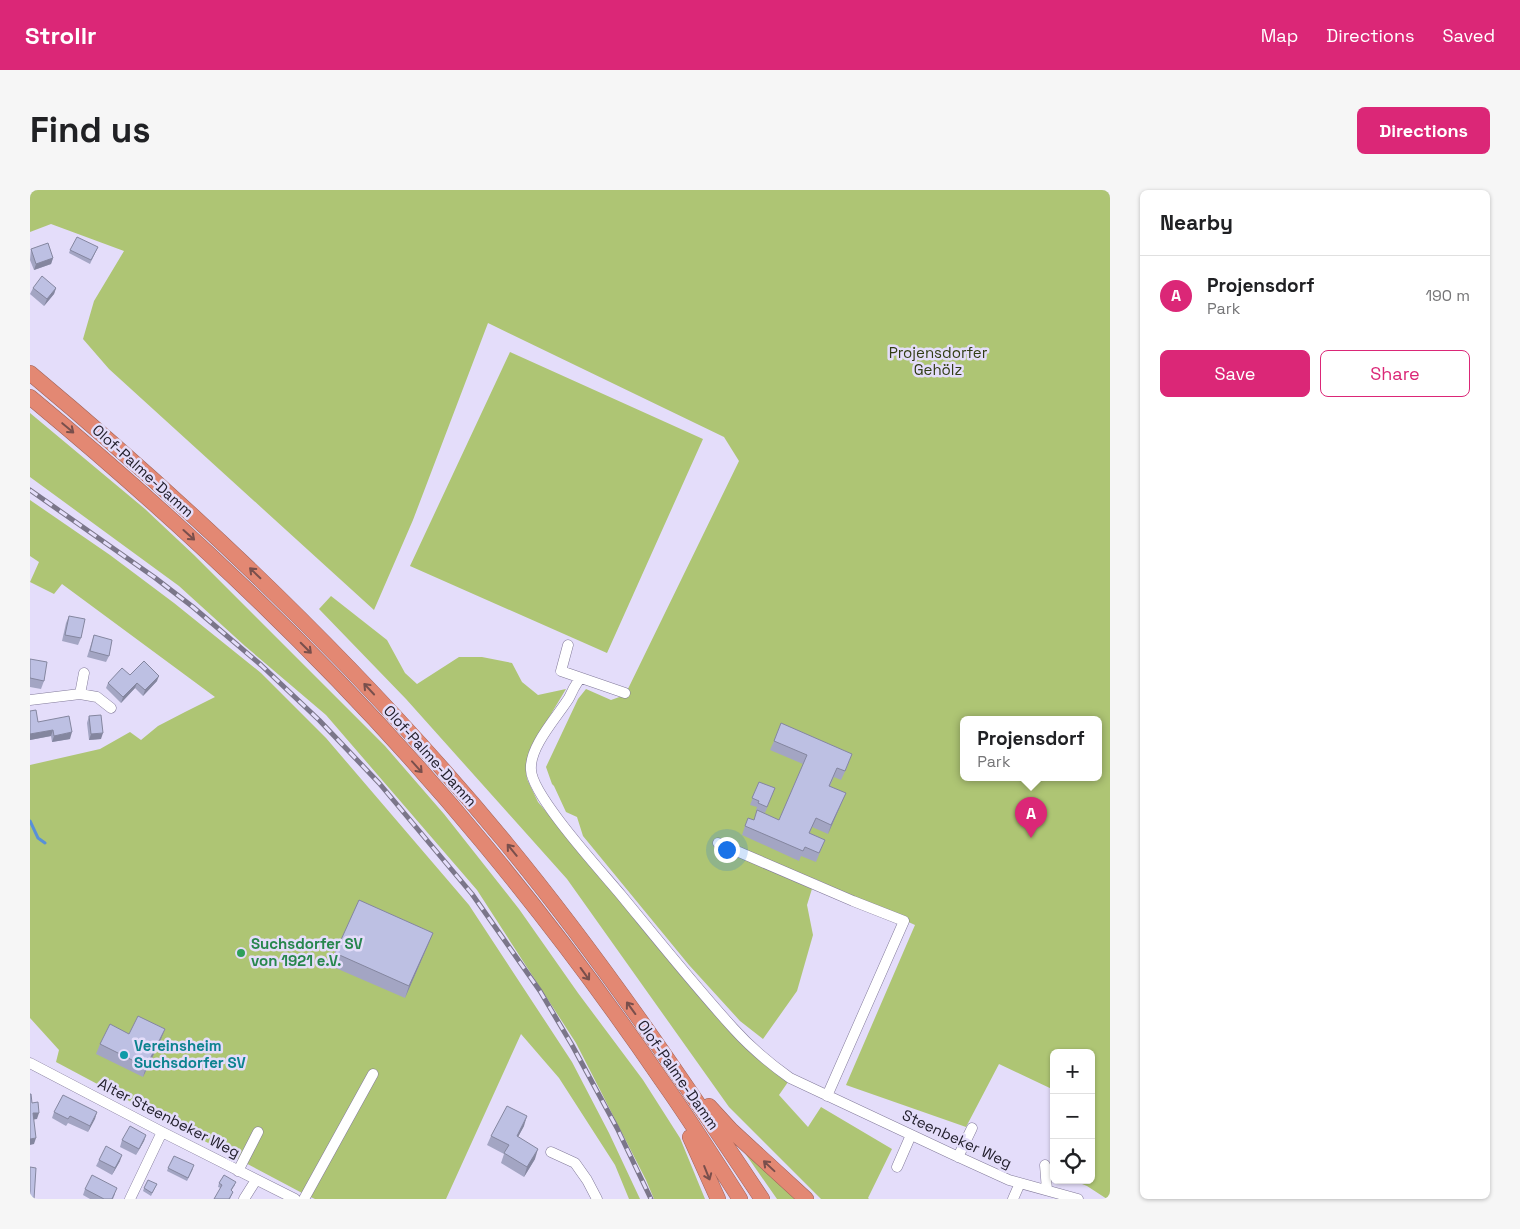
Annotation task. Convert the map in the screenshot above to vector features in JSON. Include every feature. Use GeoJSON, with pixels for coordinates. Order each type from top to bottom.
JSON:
{"type":"FeatureCollection","features":[{"type":"Feature","properties":{"kind":"highway","name":"Olof-Palme-Damm"},"geometry":{"type":"LineString","coordinates":[[30,374],[97,429],[215,535],[341,659],[465,794],[577,933],[680,1076],[762,1199]]}},
{"type":"Feature","properties":{"kind":"highway","name":"Olof-Palme-Damm"},"geometry":{"type":"LineString","coordinates":[[30,396],[202,547],[323,666],[388,734],[446,799],[557,935],[663,1082],[740,1199]]}},
{"type":"Feature","properties":{"kind":"highway"},"geometry":{"type":"LineString","coordinates":[[680,1076],[731,1130],[806,1199]]}},
{"type":"Feature","properties":{"kind":"highway"},"geometry":{"type":"LineString","coordinates":[[663,1082],[703,1163],[718,1199]]}},
{"type":"Feature","properties":{"kind":"street"},"geometry":{"type":"LineString","coordinates":[[568,645],[562,671],[626,693]]}},
{"type":"Feature","properties":{"kind":"street"},"geometry":{"type":"LineString","coordinates":[[80,694],[84,673]]}},
{"type":"Feature","properties":{"kind":"street","name":"Steenbeker Weg"},"geometry":{"type":"LineString","coordinates":[[580,678],[536,747],[530,767],[535,786],[571,835],[681,969],[734,1029],[767,1061],[784,1074],[827,1096],[1009,1180],[1078,1199]]}},
{"type":"Feature","properties":{"kind":"street"},"geometry":{"type":"LineString","coordinates":[[30,700],[80,694],[97,697],[111,708]]}},
{"type":"Feature","properties":{"kind":"street"},"geometry":{"type":"LineString","coordinates":[[718,843],[904,921],[827,1096]]}},
{"type":"Feature","properties":{"kind":"street","name":"Alter Steenbeker Weg"},"geometry":{"type":"LineString","coordinates":[[30,1063],[295,1199]]}},
{"type":"Feature","properties":{"kind":"street"},"geometry":{"type":"LineString","coordinates":[[304,1199],[373,1074]]}},
{"type":"Feature","properties":{"kind":"street"},"geometry":{"type":"LineString","coordinates":[[958,1157],[972,1128]]}},
{"type":"Feature","properties":{"kind":"street"},"geometry":{"type":"LineString","coordinates":[[130,1199],[162,1132]]}},
{"type":"Feature","properties":{"kind":"street"},"geometry":{"type":"LineString","coordinates":[[238,1171],[258,1132]]}},
{"type":"Feature","properties":{"kind":"street"},"geometry":{"type":"LineString","coordinates":[[897,1167],[911,1135]]}},
{"type":"Feature","properties":{"kind":"street"},"geometry":{"type":"LineString","coordinates":[[551,1152],[575,1163],[597,1199]]}},
{"type":"Feature","properties":{"kind":"street"},"geometry":{"type":"LineString","coordinates":[[1046,1165],[1047,1190]]}},
{"type":"Feature","properties":{"kind":"street"},"geometry":{"type":"LineString","coordinates":[[244,1199],[256,1180]]}},
{"type":"Feature","properties":{"kind":"street"},"geometry":{"type":"LineString","coordinates":[[1013,1199],[1020,1183]]}},
{"type":"Feature","properties":{"kind":"green space","name":"Projensdorfer Gehölz"},"geometry":{"type":"Polygon","coordinates":[[[30,190],[1110,190],[1110,1199],[1082,1184],[1095,1184],[1095,1049],[1050,1049],[1050,1088],[999,1064],[966,1127],[846,1085],[915,925],[815,879],[807,905],[813,935],[797,991],[763,1039],[740,1021],[689,965],[583,836],[577,817],[566,812],[546,767],[578,699],[586,689],[611,700],[625,695],[739,461],[724,437],[488,323],[413,520],[374,610],[109,369],[83,339],[94,301],[124,251],[51,224],[30,232],[30,190]]]}},
{"type":"Feature","properties":{"kind":"green space"},"geometry":{"type":"Polygon","coordinates":[[[510,352],[703,439],[607,653],[410,566],[510,352]]]}},
{"type":"Feature","properties":{"kind":"green space"},"geometry":{"type":"Polygon","coordinates":[[[30,413],[145,509],[194,555],[385,746],[444,814],[519,909],[578,993],[643,1080],[680,1138],[705,1199],[654,1199],[576,1043],[477,890],[326,715],[245,646],[179,586],[30,477],[30,413]]]}},
{"type":"Feature","properties":{"kind":"green space","name":"Suchsdorfer SV von 1921 e.V."},"geometry":{"type":"Polygon","coordinates":[[[30,500],[110,555],[174,603],[261,673],[326,738],[469,905],[572,1062],[609,1133],[640,1199],[629,1199],[615,1165],[559,1078],[521,1034],[446,1199],[315,1199],[56,1062],[59,1050],[30,1018],[30,765],[100,749],[130,732],[141,740],[158,726],[215,697],[62,584],[54,594],[30,582],[39,562],[30,556],[30,500]]]}},
{"type":"Feature","properties":{"kind":"green space"},"geometry":{"type":"Polygon","coordinates":[[[331,596],[387,640],[405,673],[417,684],[459,657],[482,657],[512,663],[522,682],[538,695],[566,689],[530,749],[526,767],[527,779],[538,802],[732,1031],[788,1082],[779,1095],[808,1127],[821,1107],[892,1149],[869,1199],[821,1199],[729,1107],[567,879],[406,699],[319,609],[331,596]]]}},
{"type":"Feature","properties":{"kind":"green space"},"geometry":{"type":"Polygon","coordinates":[[[740,1146],[796,1199],[777,1199],[740,1146]]]}},
{"type":"Feature","properties":{"kind":"building"},"geometry":{"type":"Polygon","coordinates":[[[77,237],[98,247],[91,260],[70,250],[77,237]]]}},
{"type":"Feature","properties":{"kind":"building"},"geometry":{"type":"Polygon","coordinates":[[[48,243],[53,258],[36,264],[31,249],[48,243]]]}},
{"type":"Feature","properties":{"kind":"building"},"geometry":{"type":"Polygon","coordinates":[[[42,276],[56,288],[47,299],[33,288],[42,276]]]}},
{"type":"Feature","properties":{"kind":"building"},"geometry":{"type":"Polygon","coordinates":[[[69,616],[85,619],[81,638],[65,635],[69,616]]]}},
{"type":"Feature","properties":{"kind":"building"},"geometry":{"type":"Polygon","coordinates":[[[94,635],[112,640],[109,656],[90,651],[94,635]]]}},
{"type":"Feature","properties":{"kind":"building"},"geometry":{"type":"Polygon","coordinates":[[[30,659],[47,662],[44,681],[30,678],[30,659]]]}},
{"type":"Feature","properties":{"kind":"building"},"geometry":{"type":"Polygon","coordinates":[[[144,661],[159,676],[145,690],[137,683],[123,697],[108,683],[122,668],[130,675],[144,661]]]}},
{"type":"Feature","properties":{"kind":"building"},"geometry":{"type":"Polygon","coordinates":[[[36,710],[38,722],[69,716],[72,732],[54,736],[53,730],[30,734],[30,711],[36,710]]]}},
{"type":"Feature","properties":{"kind":"building"},"geometry":{"type":"Polygon","coordinates":[[[101,715],[103,733],[91,734],[89,716],[101,715]]]}},
{"type":"Feature","properties":{"kind":"building"},"geometry":{"type":"Polygon","coordinates":[[[781,723],[852,754],[845,771],[837,768],[829,786],[846,793],[831,825],[816,818],[809,833],[825,840],[819,853],[805,847],[803,851],[745,826],[748,818],[754,820],[757,810],[779,820],[807,755],[774,741],[781,723]]]}},
{"type":"Feature","properties":{"kind":"building"},"geometry":{"type":"Polygon","coordinates":[[[759,782],[775,788],[767,807],[752,798],[759,782]]]}},
{"type":"Feature","properties":{"kind":"building"},"geometry":{"type":"Polygon","coordinates":[[[359,900],[433,933],[409,986],[335,953],[359,900]]]}},
{"type":"Feature","properties":{"kind":"building"},"geometry":{"type":"Polygon","coordinates":[[[138,1016],[165,1029],[146,1067],[100,1044],[110,1024],[129,1034],[138,1016]]]}},
{"type":"Feature","properties":{"kind":"building"},"geometry":{"type":"Polygon","coordinates":[[[30,1094],[32,1103],[38,1102],[39,1113],[33,1113],[36,1138],[30,1139],[30,1094]]]}},
{"type":"Feature","properties":{"kind":"building"},"geometry":{"type":"Polygon","coordinates":[[[63,1095],[97,1112],[90,1126],[70,1116],[68,1119],[54,1112],[63,1095]]]}},
{"type":"Feature","properties":{"kind":"building"},"geometry":{"type":"Polygon","coordinates":[[[507,1106],[527,1116],[517,1136],[538,1149],[527,1167],[504,1153],[509,1145],[491,1136],[507,1106]]]}},
{"type":"Feature","properties":{"kind":"building"},"geometry":{"type":"Polygon","coordinates":[[[130,1126],[146,1135],[139,1149],[122,1140],[130,1126]]]}},
{"type":"Feature","properties":{"kind":"building"},"geometry":{"type":"Polygon","coordinates":[[[106,1146],[122,1155],[115,1168],[99,1160],[106,1146]]]}},
{"type":"Feature","properties":{"kind":"building"},"geometry":{"type":"Polygon","coordinates":[[[174,1156],[194,1165],[188,1178],[168,1168],[174,1156]]]}},
{"type":"Feature","properties":{"kind":"building"},"geometry":{"type":"Polygon","coordinates":[[[30,1167],[36,1168],[34,1199],[30,1199],[30,1167]]]}},
{"type":"Feature","properties":{"kind":"building"},"geometry":{"type":"Polygon","coordinates":[[[92,1175],[117,1188],[112,1199],[104,1199],[85,1189],[92,1175]]]}},
{"type":"Feature","properties":{"kind":"building"},"geometry":{"type":"Polygon","coordinates":[[[224,1175],[236,1182],[231,1190],[233,1192],[229,1199],[214,1199],[222,1185],[219,1183],[224,1175]]]}},
{"type":"Feature","properties":{"kind":"building"},"geometry":{"type":"Polygon","coordinates":[[[148,1180],[157,1184],[152,1193],[144,1188],[148,1180]]]}},
{"type":"Feature","properties":{"kind":"waterway"},"geometry":{"type":"LineString","coordinates":[[30,821],[38,838],[45,843]]}},
{"type":"Feature","properties":{"kind":"railway"},"geometry":{"type":"LineString","coordinates":[[30,490],[154,577],[193,607],[261,665],[319,720],[379,783],[472,894],[540,991],[617,1128],[651,1199]]}},
{"type":"Feature","properties":{"kind":"place","name":"Projensdorf"},"geometry":{"type":"Point","coordinates":[1031,838]}},
{"type":"Feature","properties":{"kind":"place","name":"Suchsdorfer SV von 1921 e.V."},"geometry":{"type":"Point","coordinates":[241,953]}},
{"type":"Feature","properties":{"kind":"place","name":"Vereinsheim Suchsdorfer SV"},"geometry":{"type":"Point","coordinates":[124,1055]}}]}
